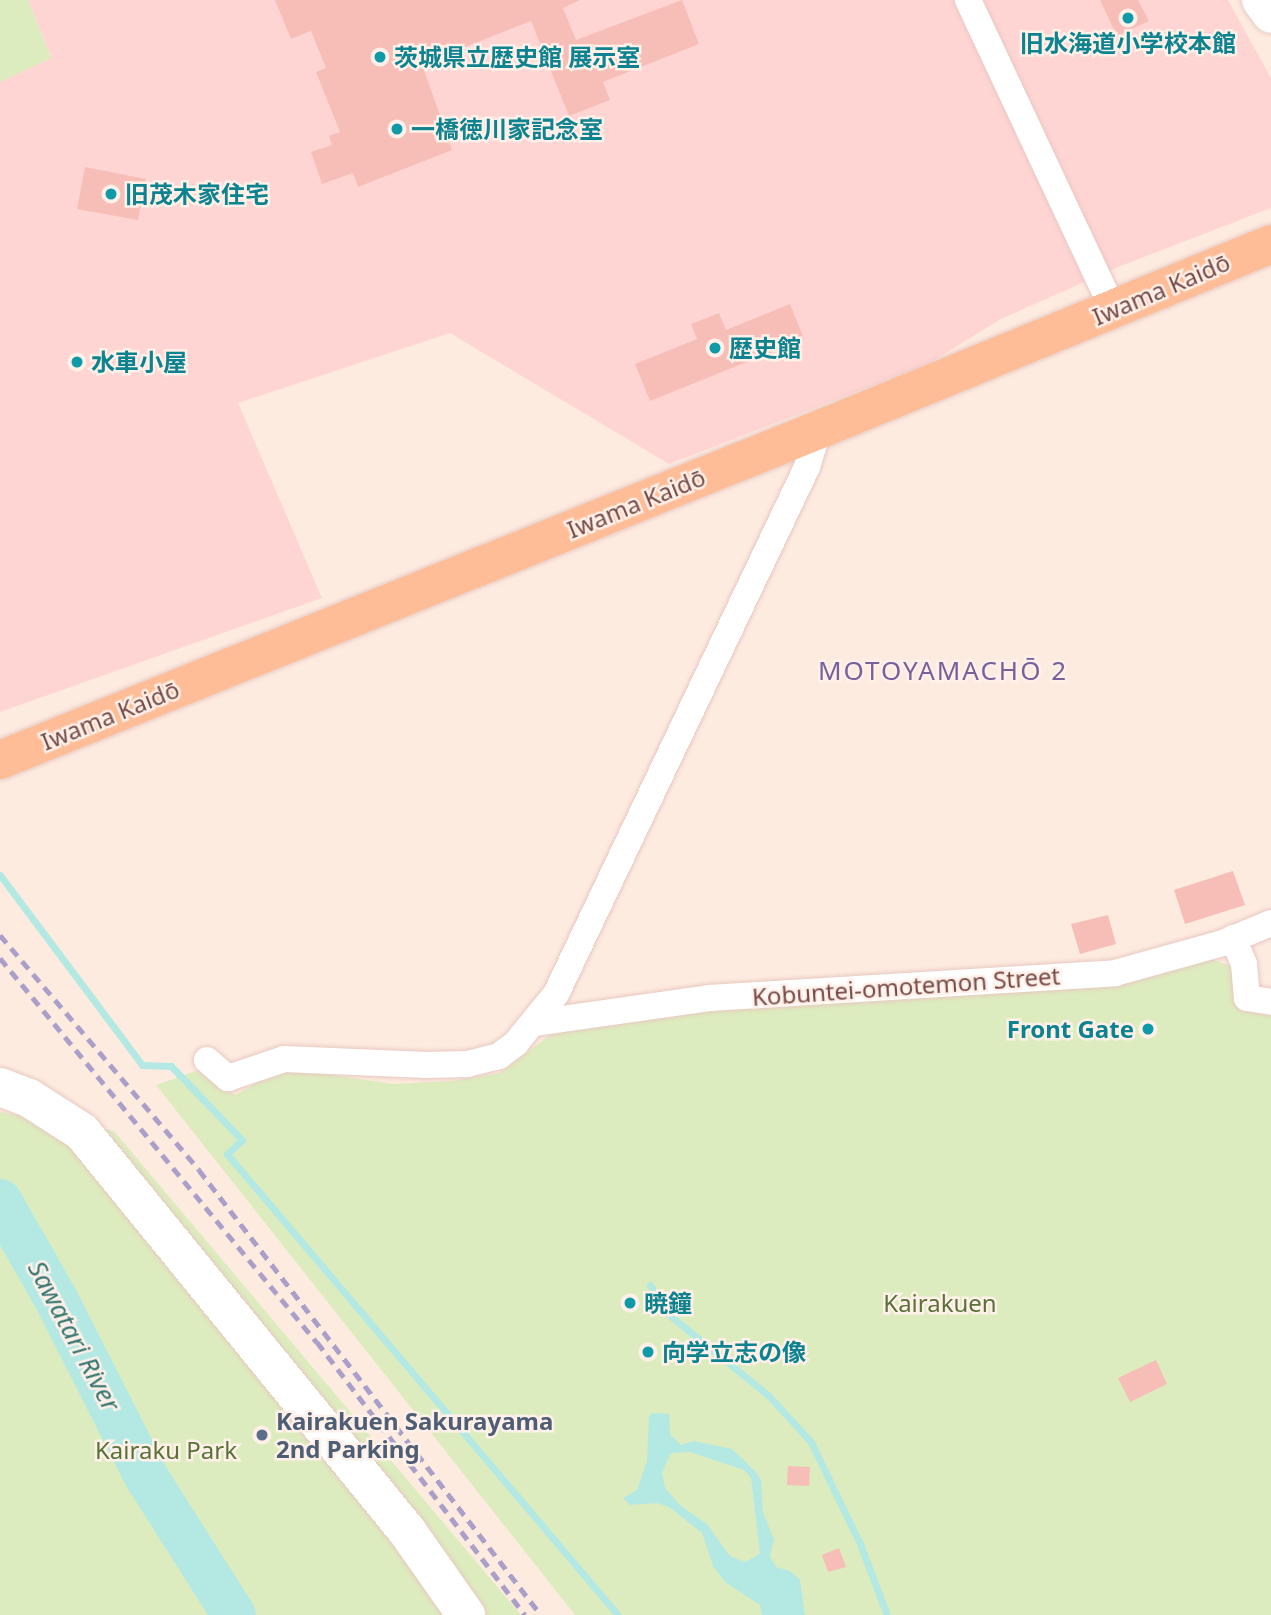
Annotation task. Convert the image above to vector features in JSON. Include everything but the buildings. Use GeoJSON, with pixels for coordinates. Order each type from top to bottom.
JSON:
{"type":"FeatureCollection","features":[{"type":"Feature","properties":{"kind":"main road","name":"Iwama Kaidō"},"geometry":{"type":"LineString","coordinates":[[0,760],[1271,244]]}},
{"type":"Feature","properties":{"kind":"street"},"geometry":{"type":"LineString","coordinates":[[968,0],[1113,309]]}},
{"type":"Feature","properties":{"kind":"street"},"geometry":{"type":"LineString","coordinates":[[1261,0],[1271,14]]}},
{"type":"Feature","properties":{"kind":"street"},"geometry":{"type":"LineString","coordinates":[[206,1060],[228,1078],[284,1059],[467,1064],[499,1056],[534,1023],[556,994],[807,467],[818,430]]}},
{"type":"Feature","properties":{"kind":"street","name":"Kobuntei-omotemon Street"},"geometry":{"type":"LineString","coordinates":[[534,1023],[710,998],[1115,973],[1233,938],[1271,923]]}},
{"type":"Feature","properties":{"kind":"street"},"geometry":{"type":"LineString","coordinates":[[1233,938],[1244,964],[1247,998],[1271,1002]]}},
{"type":"Feature","properties":{"kind":"street"},"geometry":{"type":"LineString","coordinates":[[0,1087],[29,1098],[82,1132],[407,1531],[466,1615]]}},
{"type":"Feature","properties":{"kind":"shaded area","name":"歴史館"},"geometry":{"type":"Polygon","coordinates":[[[28,0],[1228,0],[1271,78],[1271,208],[1118,267],[1001,319],[928,364],[669,464],[450,333],[238,403],[322,598],[0,712],[0,82],[51,57],[28,0]]]}},
{"type":"Feature","properties":{"kind":"green space"},"geometry":{"type":"Polygon","coordinates":[[[0,0],[28,0],[51,58],[0,82],[0,0]]]}},
{"type":"Feature","properties":{"kind":"green space","name":"Kairakuen"},"geometry":{"type":"Polygon","coordinates":[[[1206,957],[1241,970],[1271,1011],[1271,1615],[575,1615],[156,1085],[201,1069],[235,1095],[283,1068],[394,1084],[451,1081],[500,1073],[550,1035],[599,1021],[1206,957]]]}},
{"type":"Feature","properties":{"kind":"green space","name":"Kairaku Park"},"geometry":{"type":"Polygon","coordinates":[[[0,1112],[114,1131],[521,1615],[0,1615],[0,1112]]]}},
{"type":"Feature","properties":{"kind":"water"},"geometry":{"type":"Polygon","coordinates":[[[652,1413],[669,1414],[670,1434],[681,1445],[694,1441],[732,1449],[756,1472],[761,1480],[763,1512],[774,1540],[770,1556],[776,1567],[790,1571],[800,1580],[805,1615],[762,1615],[760,1605],[725,1582],[713,1566],[702,1533],[669,1507],[657,1503],[630,1505],[623,1498],[637,1490],[647,1461],[649,1416],[652,1413]],[[690,1452],[672,1453],[662,1473],[665,1488],[681,1506],[707,1524],[730,1556],[745,1562],[760,1553],[751,1478],[744,1470],[690,1452]]]}},
{"type":"Feature","properties":{"kind":"waterway"},"geometry":{"type":"LineString","coordinates":[[0,875],[142,1065],[171,1066],[242,1140],[227,1154],[618,1615]]}},
{"type":"Feature","properties":{"kind":"waterway","name":"Sawatari River"},"geometry":{"type":"LineString","coordinates":[[0,1201],[55,1297],[147,1478],[234,1615]]}},
{"type":"Feature","properties":{"kind":"waterway"},"geometry":{"type":"LineString","coordinates":[[650,1285],[667,1313],[768,1395],[811,1442],[860,1544],[887,1615]]}},
{"type":"Feature","properties":{"kind":"railway"},"geometry":{"type":"LineString","coordinates":[[0,935],[199,1170],[541,1615]]}},
{"type":"Feature","properties":{"kind":"railway"},"geometry":{"type":"LineString","coordinates":[[0,958],[317,1342],[525,1615]]}},
{"type":"Feature","properties":{"kind":"place","name":"旧水海道小学校本館"},"geometry":{"type":"Point","coordinates":[1128,18]}},
{"type":"Feature","properties":{"kind":"place","name":"茨城県立歴史館 展示室"},"geometry":{"type":"Point","coordinates":[380,57]}},
{"type":"Feature","properties":{"kind":"place","name":"一橋徳川家記念室"},"geometry":{"type":"Point","coordinates":[397,129]}},
{"type":"Feature","properties":{"kind":"place","name":"旧茂木家住宅"},"geometry":{"type":"Point","coordinates":[111,194]}},
{"type":"Feature","properties":{"kind":"place","name":"歴史館"},"geometry":{"type":"Point","coordinates":[715,348]}},
{"type":"Feature","properties":{"kind":"place","name":"水車小屋"},"geometry":{"type":"Point","coordinates":[77,362]}},
{"type":"Feature","properties":{"kind":"place","name":"Front Gate"},"geometry":{"type":"Point","coordinates":[1148,1029]}},
{"type":"Feature","properties":{"kind":"place","name":"暁鐘"},"geometry":{"type":"Point","coordinates":[630,1303]}},
{"type":"Feature","properties":{"kind":"place","name":"向学立志の像"},"geometry":{"type":"Point","coordinates":[648,1352]}},
{"type":"Feature","properties":{"kind":"place","name":"Kairakuen Sakurayama 2nd Parking"},"geometry":{"type":"Point","coordinates":[262,1435]}},
{"type":"Feature","properties":{"kind":"district","name":"MOTOYAMACHŌ 2"},"geometry":{"type":"Point","coordinates":[943,671]}}]}
